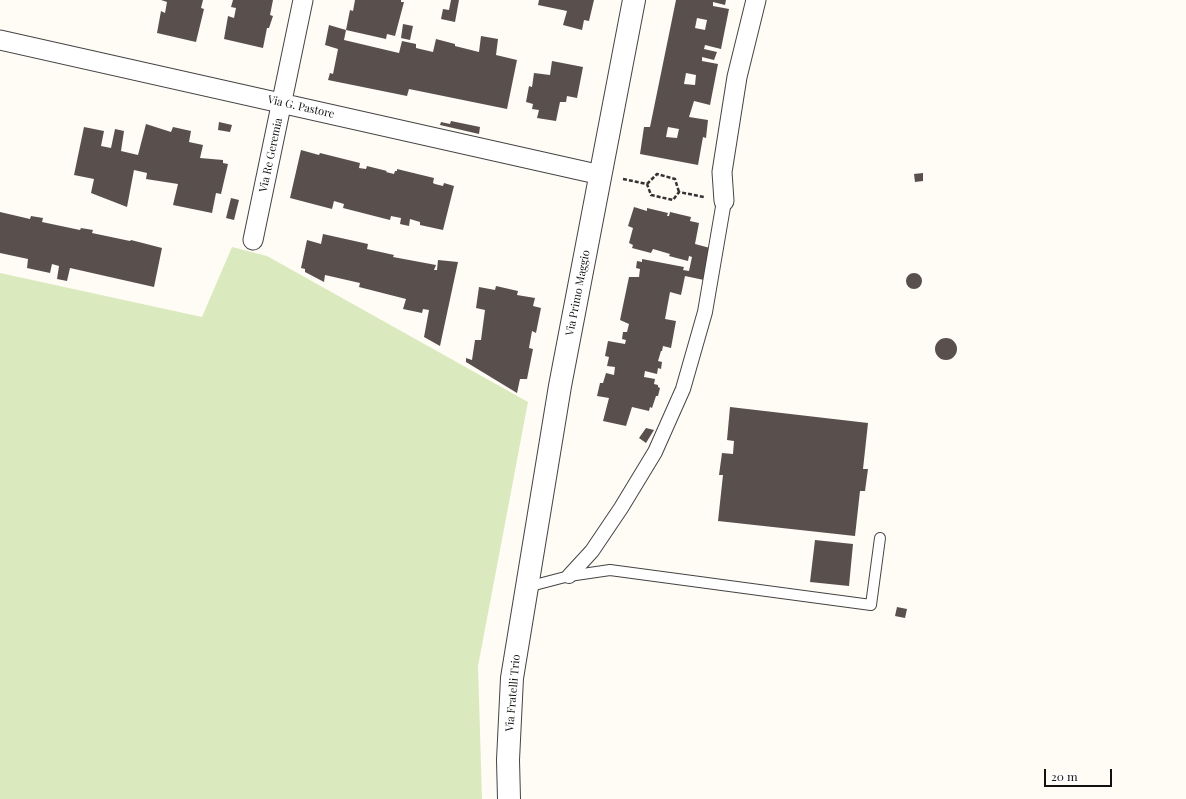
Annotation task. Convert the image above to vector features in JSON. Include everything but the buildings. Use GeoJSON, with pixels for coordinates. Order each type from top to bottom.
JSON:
{"type":"FeatureCollection","features":[{"type":"Feature","properties":{"kind":"street","name":"Via Re Geremia"},"geometry":{"type":"LineString","coordinates":[[253,240],[303,0]]}},
{"type":"Feature","properties":{"kind":"street","name":"Via Primo Maggio"},"geometry":{"type":"LineString","coordinates":[[527,587],[560,386],[602,175],[634,0]]}},
{"type":"Feature","properties":{"kind":"street"},"geometry":{"type":"LineString","coordinates":[[569,576],[592,551],[655,452],[683,389],[705,312],[724,201],[722,172],[737,77],[756,0]]}},
{"type":"Feature","properties":{"kind":"street","name":"Via G. Pastore"},"geometry":{"type":"LineString","coordinates":[[0,40],[602,175]]}},
{"type":"Feature","properties":{"kind":"street","name":"Via Fratelli Trio"},"geometry":{"type":"LineString","coordinates":[[509,799],[508,760],[512,678],[527,587]]}},
{"type":"Feature","properties":{"kind":"lane"},"geometry":{"type":"LineString","coordinates":[[527,587],[569,576],[610,570],[871,605],[880,538]]}},
{"type":"Feature","properties":{"kind":"path"},"geometry":{"type":"LineString","coordinates":[[647,184],[657,174],[675,179],[679,192]]}},
{"type":"Feature","properties":{"kind":"path"},"geometry":{"type":"LineString","coordinates":[[602,175],[647,184]]}},
{"type":"Feature","properties":{"kind":"path"},"geometry":{"type":"LineString","coordinates":[[647,184],[651,196],[673,200],[679,192]]}},
{"type":"Feature","properties":{"kind":"path"},"geometry":{"type":"LineString","coordinates":[[679,192],[724,201]]}},
{"type":"Feature","properties":{"kind":"green space"},"geometry":{"type":"Polygon","coordinates":[[[232,247],[267,256],[528,402],[478,666],[482,799],[0,799],[0,273],[202,317],[232,247]]]}}]}
